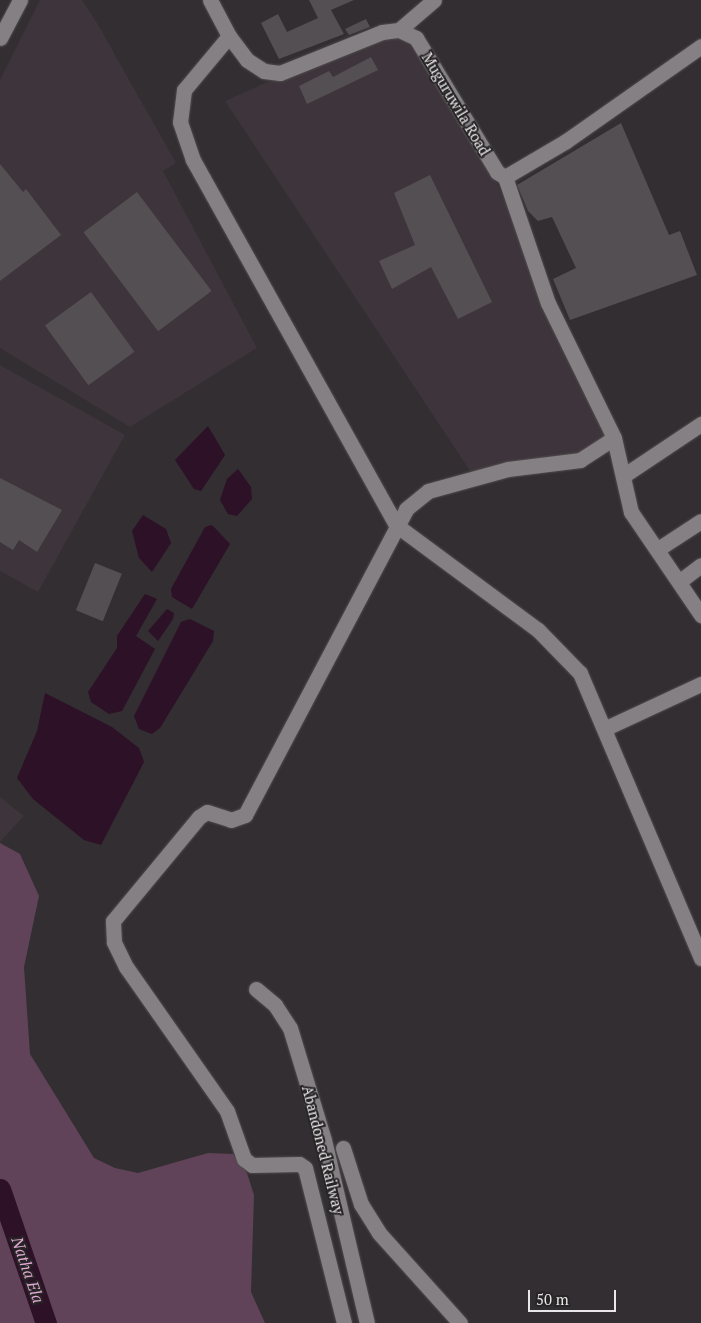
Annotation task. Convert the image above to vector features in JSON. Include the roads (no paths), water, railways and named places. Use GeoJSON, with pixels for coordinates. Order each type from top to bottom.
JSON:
{"type":"FeatureCollection","features":[{"type":"Feature","properties":{"kind":"street"},"geometry":{"type":"LineString","coordinates":[[0,38],[20,0]]}},
{"type":"Feature","properties":{"kind":"street"},"geometry":{"type":"LineString","coordinates":[[210,0],[229,36],[247,60],[264,70],[280,74],[382,32],[400,30],[434,0]]}},
{"type":"Feature","properties":{"kind":"street","name":"Muguruwila Road"},"geometry":{"type":"LineString","coordinates":[[400,30],[416,38],[497,172],[505,177]]}},
{"type":"Feature","properties":{"kind":"street"},"geometry":{"type":"LineString","coordinates":[[229,36],[184,90],[180,122],[193,160],[396,525],[538,630],[580,674],[606,728],[701,958]]}},
{"type":"Feature","properties":{"kind":"street"},"geometry":{"type":"LineString","coordinates":[[701,46],[574,136],[505,177],[548,303],[614,438],[639,529],[658,549],[701,614]]}},
{"type":"Feature","properties":{"kind":"street"},"geometry":{"type":"LineString","coordinates":[[623,476],[701,424]]}},
{"type":"Feature","properties":{"kind":"street"},"geometry":{"type":"LineString","coordinates":[[344,1323],[305,1168],[299,1164],[252,1165],[244,1159],[227,1111],[126,968],[111,930],[113,921],[200,817],[207,812],[231,820],[245,815],[406,508],[428,491],[508,469],[580,460],[614,438]]}},
{"type":"Feature","properties":{"kind":"street"},"geometry":{"type":"LineString","coordinates":[[658,549],[701,521]]}},
{"type":"Feature","properties":{"kind":"street"},"geometry":{"type":"LineString","coordinates":[[680,581],[701,565]]}},
{"type":"Feature","properties":{"kind":"street"},"geometry":{"type":"LineString","coordinates":[[606,728],[701,684]]}},
{"type":"Feature","properties":{"kind":"street","name":"Abandoned Railway"},"geometry":{"type":"LineString","coordinates":[[256,989],[275,1005],[290,1028],[324,1140],[367,1323]]}},
{"type":"Feature","properties":{"kind":"street"},"geometry":{"type":"LineString","coordinates":[[343,1148],[361,1204],[379,1233],[460,1323]]}},
{"type":"Feature","properties":{"kind":"waterway","name":"Natha Ela"},"geometry":{"type":"LineString","coordinates":[[0,1189],[46,1323]]}}]}
